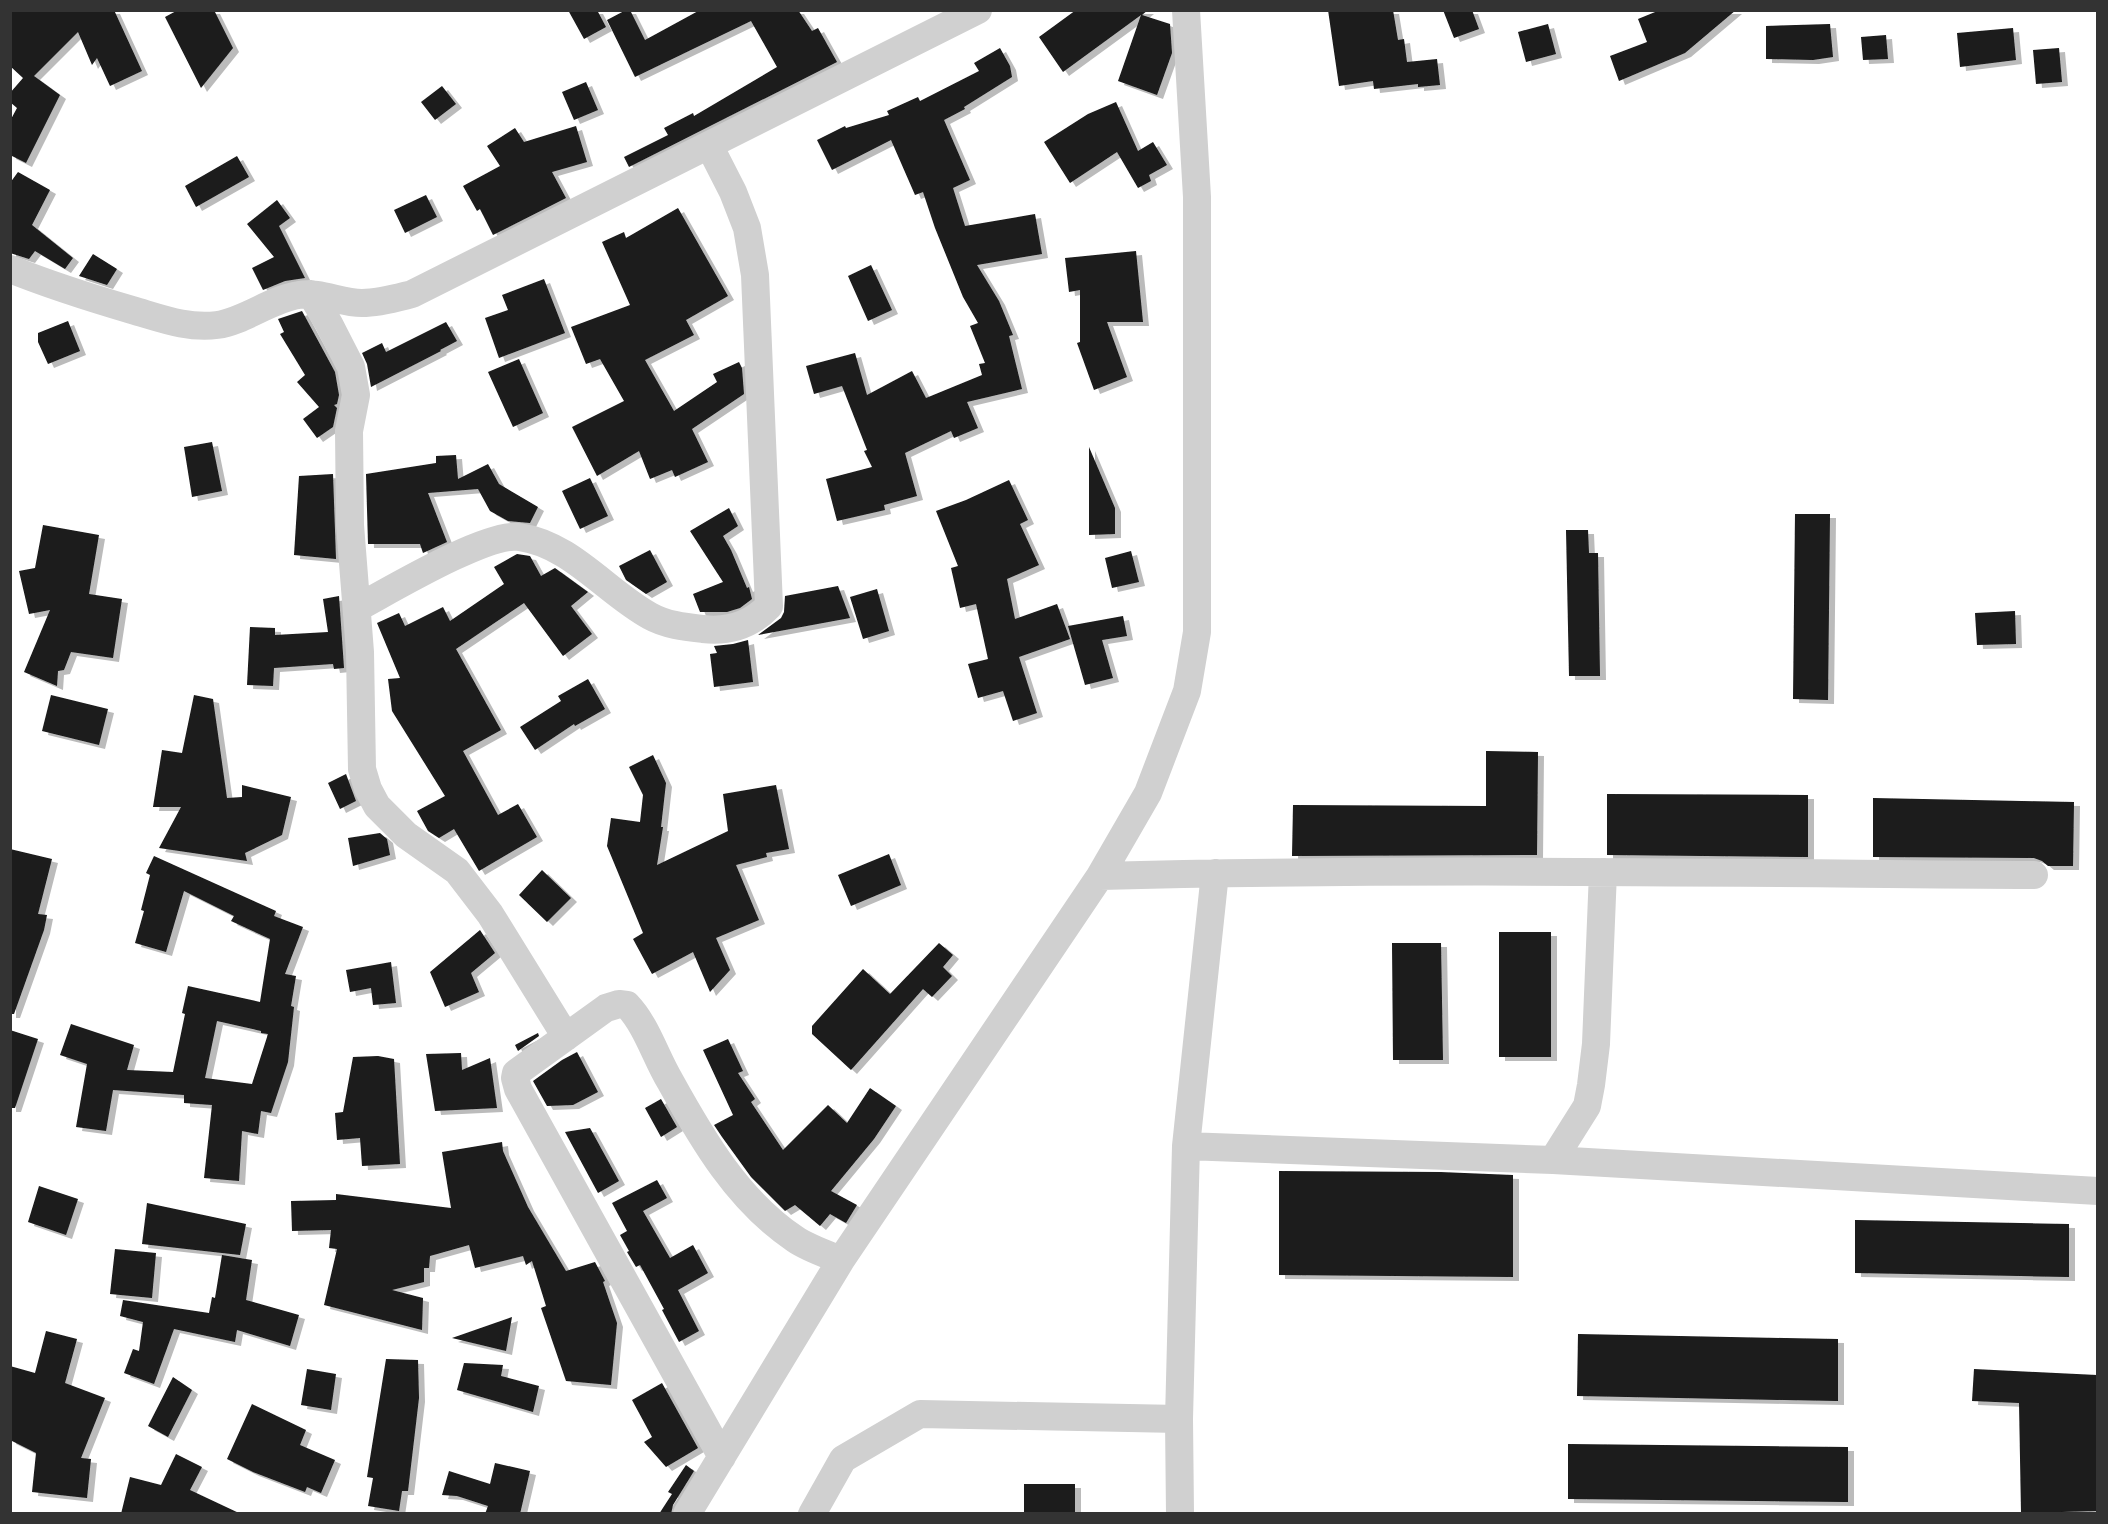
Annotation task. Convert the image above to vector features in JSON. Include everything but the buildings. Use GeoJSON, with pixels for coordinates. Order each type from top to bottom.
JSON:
{"type":"FeatureCollection","features":[{"type":"Feature","properties":{"kind":"street"},"geometry":{"type":"LineString","coordinates":[[10,269],[101,300],[198,327],[220,325],[285,298],[310,294],[362,303],[388,301],[412,294],[978,10]]}},
{"type":"Feature","properties":{"kind":"street"},"geometry":{"type":"LineString","coordinates":[[687,1514],[840,1260],[1101,876],[1149,793],[1187,691],[1197,632],[1197,197],[1186,10]]}},
{"type":"Feature","properties":{"kind":"street"},"geometry":{"type":"LineString","coordinates":[[357,608],[454,556],[487,543],[516,536],[537,541],[576,560],[632,605],[653,618],[681,627],[713,630],[740,627],[759,617],[769,606],[755,275],[747,228],[733,192],[709,145]]}},
{"type":"Feature","properties":{"kind":"street"},"geometry":{"type":"LineString","coordinates":[[310,294],[329,324],[351,367],[356,395],[349,431],[350,525],[360,652],[362,769],[368,789],[377,806],[406,835],[457,871],[490,914],[566,1036]]}},
{"type":"Feature","properties":{"kind":"street"},"geometry":{"type":"LineString","coordinates":[[1101,876],[1215,873],[1603,872],[2034,875]]}},
{"type":"Feature","properties":{"kind":"street"},"geometry":{"type":"LineString","coordinates":[[1553,1160],[1587,1106],[1591,1085],[1596,1044],[1603,872]]}},
{"type":"Feature","properties":{"kind":"street"},"geometry":{"type":"LineString","coordinates":[[1180,1514],[1179,1419],[1186,1146],[1215,873]]}},
{"type":"Feature","properties":{"kind":"street"},"geometry":{"type":"LineString","coordinates":[[722,1457],[518,1089],[515,1078],[519,1070],[606,1008],[619,1004],[627,1005],[637,1016],[670,1081],[704,1140],[734,1182],[773,1223],[797,1240],[840,1260]]}},
{"type":"Feature","properties":{"kind":"street"},"geometry":{"type":"LineString","coordinates":[[1186,1146],[1553,1160],[2097,1191]]}},
{"type":"Feature","properties":{"kind":"street"},"geometry":{"type":"LineString","coordinates":[[812,1514],[843,1459],[920,1414],[1179,1419]]}}]}
